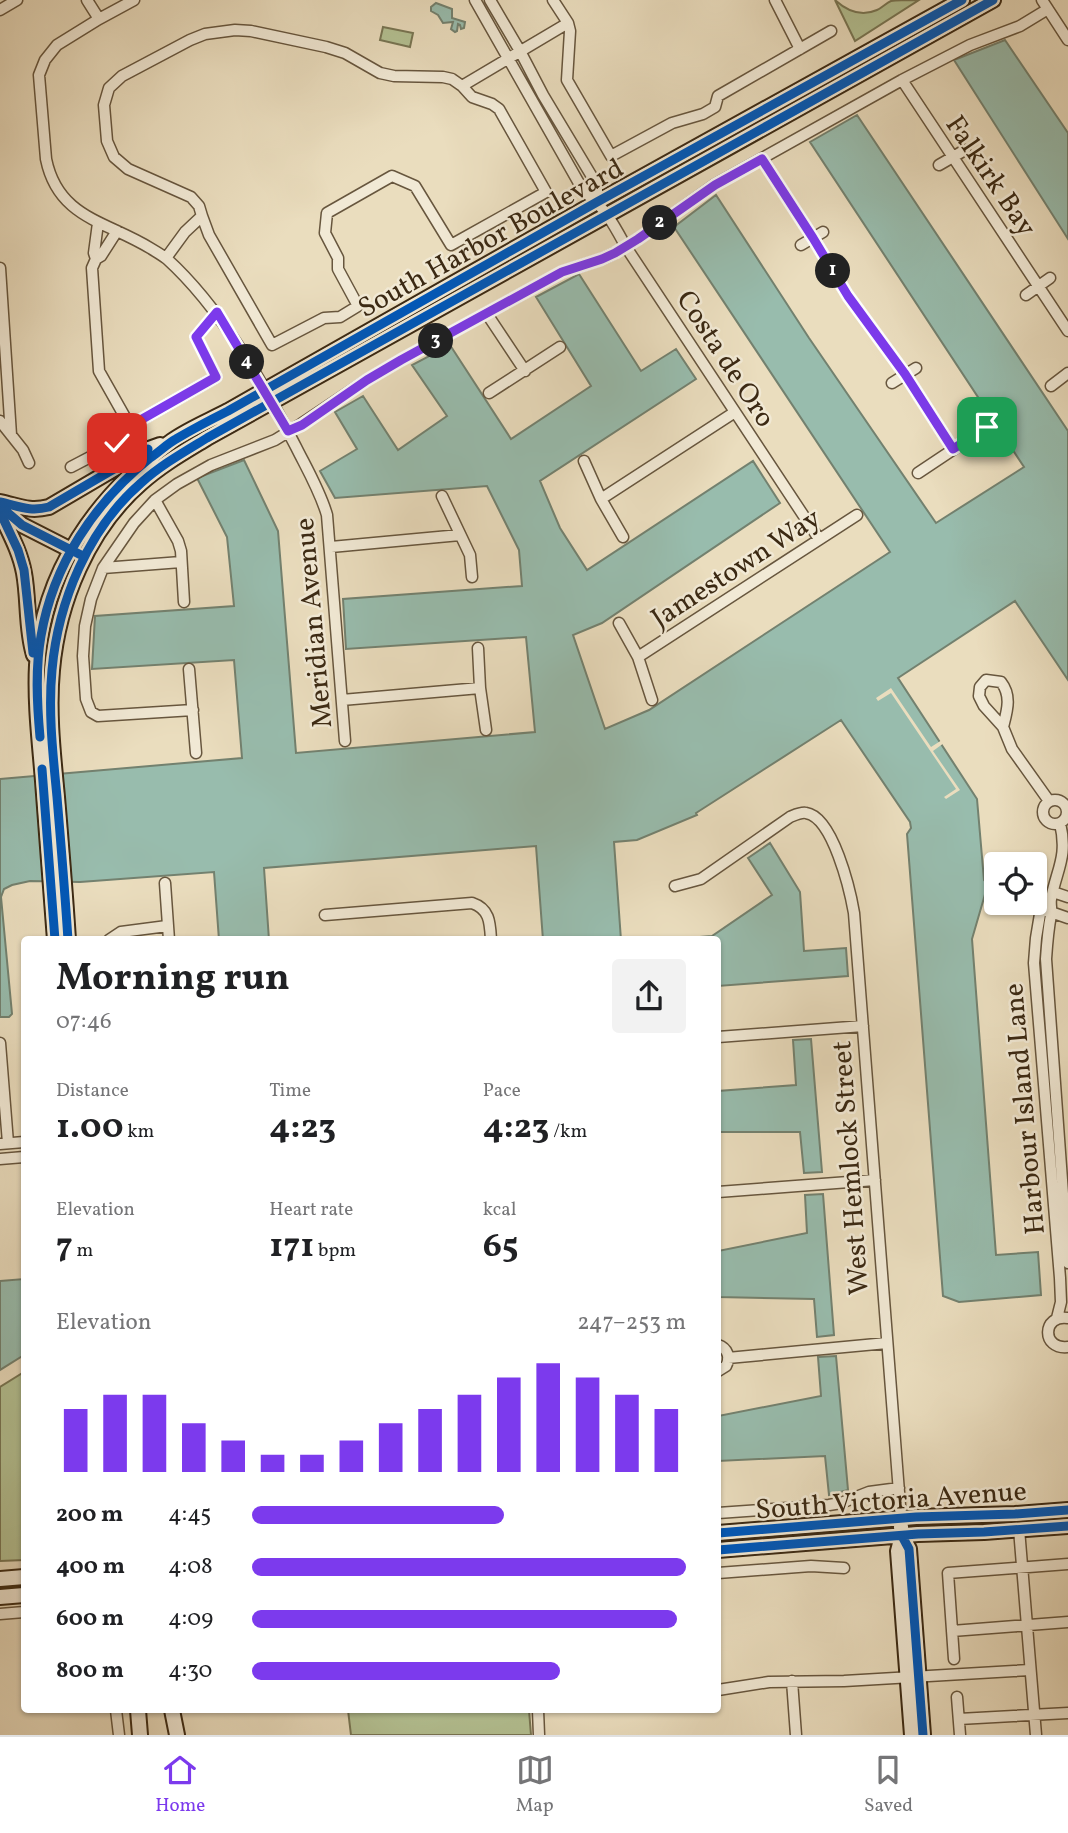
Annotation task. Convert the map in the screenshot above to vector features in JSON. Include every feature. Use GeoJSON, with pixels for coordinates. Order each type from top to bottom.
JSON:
{"type":"FeatureCollection","features":[{"type":"Feature","properties":{"kind":"main road","name":"South Harbor Boulevard"},"geometry":{"type":"LineString","coordinates":[[78,553],[82,531],[113,493],[136,470],[174,440],[961,0]]}},
{"type":"Feature","properties":{"kind":"main road","name":"South Harbor Boulevard"},"geometry":{"type":"LineString","coordinates":[[78,553],[140,484],[207,438],[993,0]]}},
{"type":"Feature","properties":{"kind":"main road"},"geometry":{"type":"LineString","coordinates":[[0,504],[24,509],[49,506],[146,450],[174,440]]}},
{"type":"Feature","properties":{"kind":"main road"},"geometry":{"type":"LineString","coordinates":[[0,504],[22,525],[78,553]]}},
{"type":"Feature","properties":{"kind":"main road"},"geometry":{"type":"LineString","coordinates":[[0,512],[18,550],[24,570],[32,651],[37,666],[45,729],[61,934]]}},
{"type":"Feature","properties":{"kind":"main road"},"geometry":{"type":"LineString","coordinates":[[37,666],[40,636],[48,604],[57,580],[78,553]]}},
{"type":"Feature","properties":{"kind":"main road"},"geometry":{"type":"LineString","coordinates":[[45,729],[55,642],[78,553]]}},
{"type":"Feature","properties":{"kind":"main road","name":"South Victoria Avenue"},"geometry":{"type":"LineString","coordinates":[[721,1533],[901,1518],[1068,1510]]}},
{"type":"Feature","properties":{"kind":"main road","name":"West Hemlock Street"},"geometry":{"type":"LineString","coordinates":[[901,1518],[902,1536],[898,1550],[913,1677],[923,1735]]}},
{"type":"Feature","properties":{"kind":"main road","name":"South Victoria Avenue"},"geometry":{"type":"LineString","coordinates":[[721,1550],[1068,1526]]}},
{"type":"Feature","properties":{"kind":"main road"},"geometry":{"type":"LineString","coordinates":[[0,1579],[21,1577]]}},
{"type":"Feature","properties":{"kind":"main road"},"geometry":{"type":"LineString","coordinates":[[0,1597],[21,1595]]}},
{"type":"Feature","properties":{"kind":"main road","name":"West Hemlock Street"},"geometry":{"type":"LineString","coordinates":[[912,1735],[913,1677]]}},
{"type":"Feature","properties":{"kind":"main road"},"geometry":{"type":"LineString","coordinates":[[138,1713],[140,1735]]}},
{"type":"Feature","properties":{"kind":"main road"},"geometry":{"type":"LineString","coordinates":[[173,1713],[177,1735]]}},
{"type":"Feature","properties":{"kind":"street"},"geometry":{"type":"LineString","coordinates":[[0,10],[17,0]]}},
{"type":"Feature","properties":{"kind":"street"},"geometry":{"type":"LineString","coordinates":[[88,0],[99,19]]}},
{"type":"Feature","properties":{"kind":"street","name":"Meridian Avenue"},"geometry":{"type":"LineString","coordinates":[[134,0],[57,45],[44,60],[39,75],[46,159],[53,183],[68,203],[98,223],[136,239],[166,258],[217,312],[288,431],[323,499],[331,547],[345,741]]}},
{"type":"Feature","properties":{"kind":"street","name":"Costa de Oro"},"geometry":{"type":"LineString","coordinates":[[475,0],[584,192],[597,202],[607,215],[819,539]]}},
{"type":"Feature","properties":{"kind":"street","name":"Costa de Oro"},"geometry":{"type":"LineString","coordinates":[[490,0],[597,185],[597,202]]}},
{"type":"Feature","properties":{"kind":"street"},"geometry":{"type":"LineString","coordinates":[[553,0],[568,23],[571,37],[568,80],[611,156],[672,123],[703,114],[715,107],[718,96],[831,31]]}},
{"type":"Feature","properties":{"kind":"street"},"geometry":{"type":"LineString","coordinates":[[775,0],[800,49]]}},
{"type":"Feature","properties":{"kind":"street"},"geometry":{"type":"LineString","coordinates":[[193,710],[106,717],[91,712],[86,699],[83,656],[85,626],[91,599],[103,568],[115,548],[155,500],[195,472],[275,440],[302,425],[378,373],[562,272],[602,259],[626,247],[715,185],[902,80],[970,45],[1020,26],[1045,4],[1068,40]]}},
{"type":"Feature","properties":{"kind":"street"},"geometry":{"type":"LineString","coordinates":[[462,86],[568,23]]}},
{"type":"Feature","properties":{"kind":"street"},"geometry":{"type":"LineString","coordinates":[[220,31],[251,31],[326,47],[345,53],[380,72],[409,77],[443,77],[462,86],[472,97],[499,109],[546,192],[451,245],[415,186],[392,176],[327,213],[325,233],[338,258],[338,268],[358,306],[340,317],[324,318],[272,345],[209,235],[199,206],[191,197],[128,169],[114,157],[107,141],[105,97],[116,81],[190,40],[220,31]]}},
{"type":"Feature","properties":{"kind":"street","name":"Falkirk Bay"},"geometry":{"type":"LineString","coordinates":[[902,80],[1068,331]]}},
{"type":"Feature","properties":{"kind":"street"},"geometry":{"type":"LineString","coordinates":[[939,165],[965,150]]}},
{"type":"Feature","properties":{"kind":"street"},"geometry":{"type":"LineString","coordinates":[[762,159],[818,235],[848,296],[905,374],[953,449]]}},
{"type":"Feature","properties":{"kind":"street"},"geometry":{"type":"LineString","coordinates":[[166,258],[185,232],[202,216]]}},
{"type":"Feature","properties":{"kind":"street"},"geometry":{"type":"LineString","coordinates":[[98,223],[100,249]]}},
{"type":"Feature","properties":{"kind":"street"},"geometry":{"type":"LineString","coordinates":[[117,230],[94,253],[96,259],[92,268],[99,371],[130,426]]}},
{"type":"Feature","properties":{"kind":"street"},"geometry":{"type":"LineString","coordinates":[[801,245],[818,235]]}},
{"type":"Feature","properties":{"kind":"street"},"geometry":{"type":"LineString","coordinates":[[0,268],[11,435]]}},
{"type":"Feature","properties":{"kind":"street"},"geometry":{"type":"LineString","coordinates":[[1026,295],[1050,278]]}},
{"type":"Feature","properties":{"kind":"street"},"geometry":{"type":"LineString","coordinates":[[71,467],[117,443],[130,426],[216,377],[196,337],[217,312]]}},
{"type":"Feature","properties":{"kind":"street"},"geometry":{"type":"LineString","coordinates":[[487,314],[525,371]]}},
{"type":"Feature","properties":{"kind":"street"},"geometry":{"type":"LineString","coordinates":[[489,393],[560,347]]}},
{"type":"Feature","properties":{"kind":"street"},"geometry":{"type":"LineString","coordinates":[[892,383],[916,368]]}},
{"type":"Feature","properties":{"kind":"street"},"geometry":{"type":"LineString","coordinates":[[1051,386],[1068,373]]}},
{"type":"Feature","properties":{"kind":"street"},"geometry":{"type":"LineString","coordinates":[[601,499],[735,412]]}},
{"type":"Feature","properties":{"kind":"street"},"geometry":{"type":"LineString","coordinates":[[0,421],[23,450],[29,463]]}},
{"type":"Feature","properties":{"kind":"street"},"geometry":{"type":"LineString","coordinates":[[918,473],[987,427]]}},
{"type":"Feature","properties":{"kind":"street"},"geometry":{"type":"LineString","coordinates":[[584,461],[601,499],[623,537]]}},
{"type":"Feature","properties":{"kind":"street"},"geometry":{"type":"LineString","coordinates":[[442,496],[470,555],[472,576]]}},
{"type":"Feature","properties":{"kind":"street"},"geometry":{"type":"LineString","coordinates":[[155,500],[181,551],[184,603]]}},
{"type":"Feature","properties":{"kind":"street","name":"Jamestown Way"},"geometry":{"type":"LineString","coordinates":[[638,657],[857,515]]}},
{"type":"Feature","properties":{"kind":"street"},"geometry":{"type":"LineString","coordinates":[[331,547],[460,535]]}},
{"type":"Feature","properties":{"kind":"street"},"geometry":{"type":"LineString","coordinates":[[103,568],[181,562]]}},
{"type":"Feature","properties":{"kind":"street","name":"Jamestown Way"},"geometry":{"type":"LineString","coordinates":[[619,623],[638,657],[652,700]]}},
{"type":"Feature","properties":{"kind":"street"},"geometry":{"type":"LineString","coordinates":[[478,648],[486,730]]}},
{"type":"Feature","properties":{"kind":"street"},"geometry":{"type":"LineString","coordinates":[[189,669],[196,753]]}},
{"type":"Feature","properties":{"kind":"street"},"geometry":{"type":"LineString","coordinates":[[342,700],[480,688]]}},
{"type":"Feature","properties":{"kind":"street"},"geometry":{"type":"LineString","coordinates":[[1003,727],[1012,748],[1049,801]]}},
{"type":"Feature","properties":{"kind":"street"},"geometry":{"type":"LineString","coordinates":[[1049,801],[1060,801],[1067,806],[1067,814],[1060,823],[1052,824],[1045,820],[1043,807],[1049,801]]}},
{"type":"Feature","properties":{"kind":"street","name":"West Hemlock Street"},"geometry":{"type":"LineString","coordinates":[[675,886],[701,879],[790,817],[804,813],[821,822],[834,846],[847,881],[854,913],[901,1518]]}},
{"type":"Feature","properties":{"kind":"street","name":"Harbour Island Lane"},"geometry":{"type":"LineString","coordinates":[[1060,823],[1064,836],[1063,857],[1049,903],[1046,959],[1068,1263]]}},
{"type":"Feature","properties":{"kind":"street"},"geometry":{"type":"LineString","coordinates":[[164,883],[168,936]]}},
{"type":"Feature","properties":{"kind":"street"},"geometry":{"type":"LineString","coordinates":[[1049,903],[1068,897]]}},
{"type":"Feature","properties":{"kind":"street"},"geometry":{"type":"LineString","coordinates":[[325,915],[467,903],[481,907],[488,917],[490,936]]}},
{"type":"Feature","properties":{"kind":"street"},"geometry":{"type":"LineString","coordinates":[[1049,903],[1068,918]]}},
{"type":"Feature","properties":{"kind":"street"},"geometry":{"type":"LineString","coordinates":[[115,936],[121,932],[167,926]]}},
{"type":"Feature","properties":{"kind":"street"},"geometry":{"type":"LineString","coordinates":[[721,1037],[863,1026]]}},
{"type":"Feature","properties":{"kind":"street"},"geometry":{"type":"LineString","coordinates":[[0,1043],[4,1144]]}},
{"type":"Feature","properties":{"kind":"street"},"geometry":{"type":"LineString","coordinates":[[0,1159],[21,1157]]}},
{"type":"Feature","properties":{"kind":"street","name":"Harbour Island Lane"},"geometry":{"type":"LineString","coordinates":[[1061,1168],[1060,1302],[1063,1318],[1050,1325],[1048,1335],[1055,1346],[1067,1350]]}},
{"type":"Feature","properties":{"kind":"street"},"geometry":{"type":"LineString","coordinates":[[721,1192],[875,1180]]}},
{"type":"Feature","properties":{"kind":"street"},"geometry":{"type":"LineString","coordinates":[[729,1358],[887,1343]]}},
{"type":"Feature","properties":{"kind":"street"},"geometry":{"type":"LineString","coordinates":[[721,1347],[726,1350],[729,1358],[726,1366],[721,1369]]}},
{"type":"Feature","properties":{"kind":"street"},"geometry":{"type":"LineString","coordinates":[[721,1513],[829,1505],[869,1492],[899,1488]]}},
{"type":"Feature","properties":{"kind":"street"},"geometry":{"type":"LineString","coordinates":[[1019,1530],[1036,1735]]}},
{"type":"Feature","properties":{"kind":"street"},"geometry":{"type":"LineString","coordinates":[[954,1659],[948,1573],[1068,1564]]}},
{"type":"Feature","properties":{"kind":"street"},"geometry":{"type":"LineString","coordinates":[[721,1573],[811,1566],[844,1568]]}},
{"type":"Feature","properties":{"kind":"street"},"geometry":{"type":"LineString","coordinates":[[0,1614],[21,1612]]}},
{"type":"Feature","properties":{"kind":"street"},"geometry":{"type":"LineString","coordinates":[[952,1631],[1068,1622]]}},
{"type":"Feature","properties":{"kind":"street"},"geometry":{"type":"LineString","coordinates":[[721,1690],[769,1682],[1030,1670]]}},
{"type":"Feature","properties":{"kind":"street"},"geometry":{"type":"LineString","coordinates":[[792,1681],[796,1735]]}},
{"type":"Feature","properties":{"kind":"street"},"geometry":{"type":"LineString","coordinates":[[957,1697],[960,1735]]}},
{"type":"Feature","properties":{"kind":"street"},"geometry":{"type":"LineString","coordinates":[[116,1713],[119,1735]]}},
{"type":"Feature","properties":{"kind":"street"},"geometry":{"type":"LineString","coordinates":[[538,1713],[539,1735]]}},
{"type":"Feature","properties":{"kind":"street"},"geometry":{"type":"LineString","coordinates":[[959,1719],[1068,1713]]}},
{"type":"Feature","properties":{"kind":"shaded area"},"geometry":{"type":"Polygon","coordinates":[[[835,0],[849,10],[865,13],[877,10],[891,1],[919,0],[855,41],[835,0]]]}},
{"type":"Feature","properties":{"kind":"shaded area"},"geometry":{"type":"Polygon","coordinates":[[[436,3],[452,9],[452,18],[465,22],[464,28],[461,29],[458,24],[455,32],[451,29],[453,22],[443,23],[438,15],[431,11],[431,7],[436,3]]]}},
{"type":"Feature","properties":{"kind":"shaded area"},"geometry":{"type":"Polygon","coordinates":[[[383,27],[413,33],[410,47],[380,40],[383,27]]]}},
{"type":"Feature","properties":{"kind":"shaded area"},"geometry":{"type":"Polygon","coordinates":[[[1005,40],[1068,133],[1068,239],[954,60],[1005,40]]]}},
{"type":"Feature","properties":{"kind":"shaded area"},"geometry":{"type":"Polygon","coordinates":[[[857,115],[1068,431],[1068,680],[1015,601],[898,678],[977,799],[984,898],[972,939],[996,1255],[1038,1252],[1041,1295],[959,1302],[943,1296],[907,834],[911,828],[910,822],[841,720],[696,813],[697,815],[637,840],[614,842],[621,936],[543,936],[536,846],[264,868],[269,936],[219,936],[214,872],[80,882],[30,881],[4,889],[1,897],[12,1014],[9,1017],[0,1017],[0,779],[242,758],[234,660],[92,669],[95,616],[234,606],[227,537],[197,478],[244,460],[278,531],[296,753],[535,732],[526,637],[346,649],[343,599],[522,586],[519,550],[487,486],[335,498],[320,471],[357,449],[335,412],[363,396],[398,450],[447,416],[412,365],[450,345],[511,439],[591,386],[536,297],[579,274],[641,371],[676,349],[696,379],[540,481],[560,528],[587,570],[753,461],[780,503],[602,623],[573,635],[605,729],[649,710],[890,552],[674,227],[716,195],[809,338],[936,523],[1024,467],[810,142],[857,115]]]}},
{"type":"Feature","properties":{"kind":"shaded area"},"geometry":{"type":"Polygon","coordinates":[[[770,843],[800,892],[804,951],[846,948],[848,976],[721,986],[721,936],[712,936],[772,895],[748,858],[770,843]]]}},
{"type":"Feature","properties":{"kind":"shaded area"},"geometry":{"type":"Polygon","coordinates":[[[811,1039],[822,1172],[804,1173],[800,1132],[721,1132],[721,1091],[796,1085],[793,1040],[811,1039]]]}},
{"type":"Feature","properties":{"kind":"shaded area"},"geometry":{"type":"Polygon","coordinates":[[[823,1194],[834,1335],[817,1337],[814,1299],[721,1297],[721,1250],[807,1233],[805,1195],[823,1194]]]}},
{"type":"Feature","properties":{"kind":"shaded area"},"geometry":{"type":"Polygon","coordinates":[[[21,1279],[21,1357],[0,1370],[0,1281],[21,1279]]]}},
{"type":"Feature","properties":{"kind":"shaded area"},"geometry":{"type":"Polygon","coordinates":[[[836,1356],[848,1490],[829,1495],[825,1456],[721,1461],[721,1415],[821,1396],[818,1357],[836,1356]]]}},
{"type":"Feature","properties":{"kind":"shaded area"},"geometry":{"type":"Polygon","coordinates":[[[21,1374],[21,1560],[0,1561],[0,1387],[21,1374]]]}},
{"type":"Feature","properties":{"kind":"shaded area"},"geometry":{"type":"Polygon","coordinates":[[[348,1713],[529,1713],[531,1735],[351,1735],[348,1713]]]}},
{"type":"Feature","properties":{"kind":"pier"},"geometry":{"type":"Polygon","coordinates":[[[891,688],[931,747],[942,740],[944,743],[933,751],[960,790],[946,799],[944,797],[956,789],[891,693],[878,701],[876,698],[891,688]]]}},
{"type":"Feature","properties":{"kind":"cycle path"},"geometry":{"type":"LineString","coordinates":[[40,737],[37,687],[39,648],[55,585],[66,560],[94,515],[150,458],[173,441],[962,0]]}},
{"type":"Feature","properties":{"kind":"cycle path"},"geometry":{"type":"LineString","coordinates":[[68,936],[52,734],[52,670],[55,644],[79,568],[91,544],[122,501],[157,470],[207,438],[993,0]]}},
{"type":"Feature","properties":{"kind":"cycle path"},"geometry":{"type":"LineString","coordinates":[[0,502],[30,509],[49,507],[148,449]]}},
{"type":"Feature","properties":{"kind":"cycle path"},"geometry":{"type":"LineString","coordinates":[[1,507],[22,525],[81,555]]}},
{"type":"Feature","properties":{"kind":"cycle path"},"geometry":{"type":"LineString","coordinates":[[0,512],[18,550],[24,570],[33,653]]}},
{"type":"Feature","properties":{"kind":"cycle path"},"geometry":{"type":"LineString","coordinates":[[42,769],[55,936]]}},
{"type":"Feature","properties":{"kind":"cycle path"},"geometry":{"type":"LineString","coordinates":[[721,1533],[916,1517],[1068,1510]]}},
{"type":"Feature","properties":{"kind":"cycle path"},"geometry":{"type":"LineString","coordinates":[[721,1550],[918,1534],[1068,1526]]}},
{"type":"Feature","properties":{"kind":"cycle path"},"geometry":{"type":"LineString","coordinates":[[902,1536],[909,1549],[923,1735]]}},
{"type":"Feature","properties":{"kind":"route"},"geometry":{"type":"LineString","coordinates":[[117,443],[130,426],[216,377],[196,337],[217,312],[288,431],[302,425],[334,401],[401,360],[562,272],[615,253],[715,185],[762,159],[848,296],[905,374],[953,449],[987,427]]}}]}
